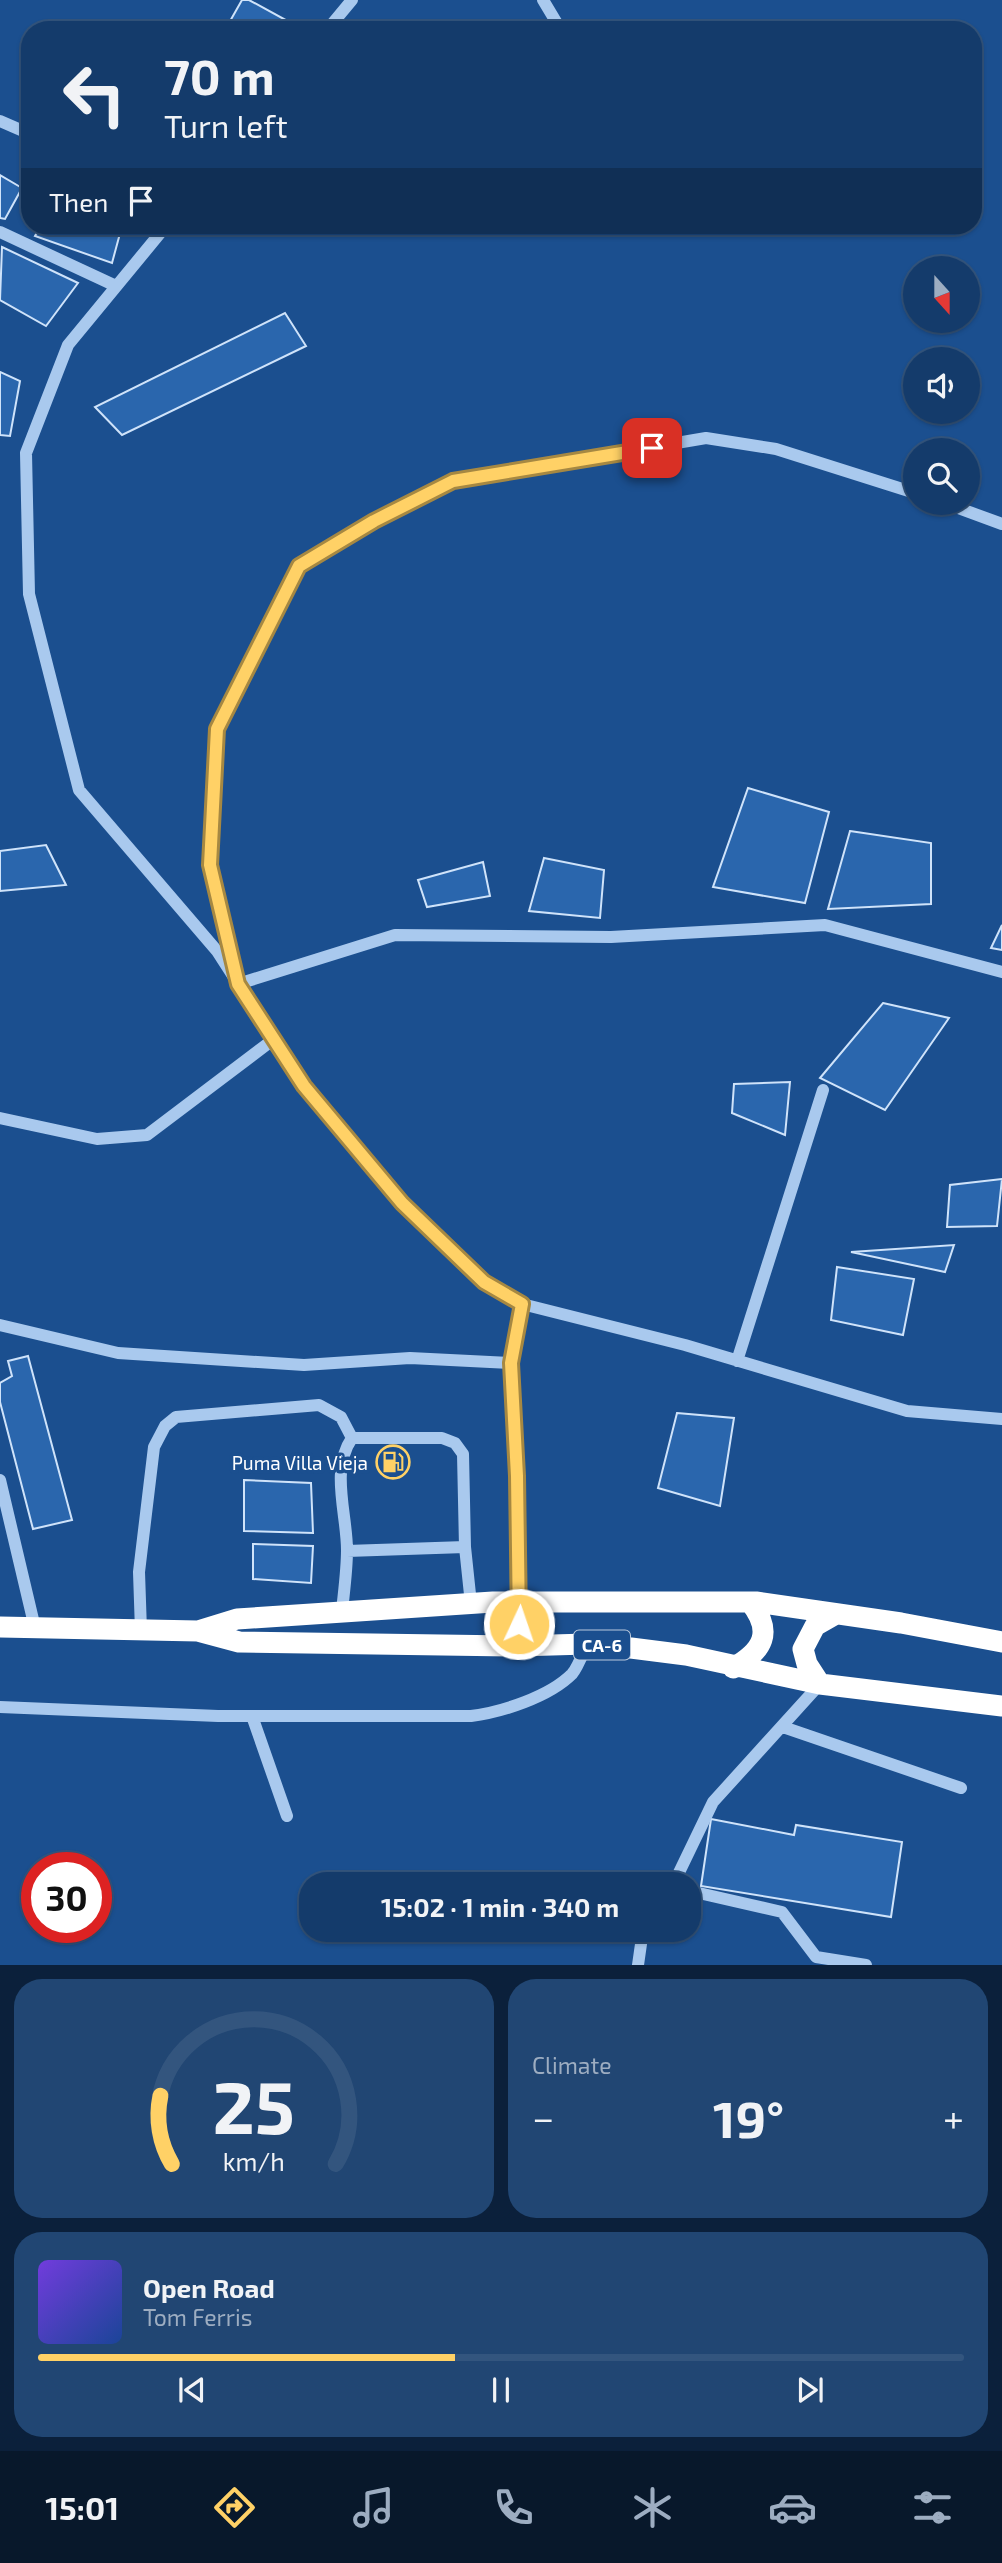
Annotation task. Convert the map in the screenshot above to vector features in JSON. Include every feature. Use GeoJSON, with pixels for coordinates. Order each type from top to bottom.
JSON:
{"type":"FeatureCollection","features":[{"type":"Feature","properties":{"kind":"highway","name":"CA-6"},"geometry":{"type":"LineString","coordinates":[[198,1631],[237,1619],[471,1604],[750,1602],[1002,1642]]}},
{"type":"Feature","properties":{"kind":"highway"},"geometry":{"type":"LineString","coordinates":[[733,1668],[750,1658],[764,1637],[759,1613],[750,1602]]}},
{"type":"Feature","properties":{"kind":"highway"},"geometry":{"type":"LineString","coordinates":[[820,1684],[807,1664],[803,1650],[815,1626],[836,1614]]}},
{"type":"Feature","properties":{"kind":"highway","name":"CA-6"},"geometry":{"type":"LineString","coordinates":[[0,1628],[198,1631],[239,1642],[517,1646],[587,1644],[686,1655],[733,1668],[820,1684],[1002,1706]]}},
{"type":"Feature","properties":{"kind":"street"},"geometry":{"type":"LineString","coordinates":[[334,21],[352,0]]}},
{"type":"Feature","properties":{"kind":"street"},"geometry":{"type":"LineString","coordinates":[[542,0],[555,21]]}},
{"type":"Feature","properties":{"kind":"street"},"geometry":{"type":"LineString","coordinates":[[0,121],[21,130]]}},
{"type":"Feature","properties":{"kind":"street"},"geometry":{"type":"LineString","coordinates":[[0,232],[116,286]]}},
{"type":"Feature","properties":{"kind":"street"},"geometry":{"type":"LineString","coordinates":[[158,235],[68,345],[26,453],[29,594],[79,790],[217,951],[304,1086],[402,1203],[484,1282],[522,1304],[737,1361],[907,1411],[1002,1419]]}},
{"type":"Feature","properties":{"kind":"street"},"geometry":{"type":"LineString","coordinates":[[238,984],[210,865],[217,729],[299,566],[374,521],[453,481],[706,438],[776,449],[903,489]]}},
{"type":"Feature","properties":{"kind":"street"},"geometry":{"type":"LineString","coordinates":[[977,515],[1002,524]]}},
{"type":"Feature","properties":{"kind":"street"},"geometry":{"type":"LineString","coordinates":[[238,984],[395,935],[611,937],[825,925],[1002,972]]}},
{"type":"Feature","properties":{"kind":"street"},"geometry":{"type":"LineString","coordinates":[[0,1118],[97,1139],[148,1135],[274,1039]]}},
{"type":"Feature","properties":{"kind":"street"},"geometry":{"type":"LineString","coordinates":[[737,1361],[823,1090]]}},
{"type":"Feature","properties":{"kind":"street"},"geometry":{"type":"LineString","coordinates":[[517,1646],[521,1602],[511,1363],[522,1304]]}},
{"type":"Feature","properties":{"kind":"street"},"geometry":{"type":"LineString","coordinates":[[0,1325],[118,1353],[304,1364],[410,1358],[511,1363]]}},
{"type":"Feature","properties":{"kind":"street"},"geometry":{"type":"LineString","coordinates":[[141,1631],[139,1572],[142,1544],[154,1447],[165,1426],[176,1417],[318,1405],[341,1417],[352,1438]]}},
{"type":"Feature","properties":{"kind":"street"},"geometry":{"type":"LineString","coordinates":[[352,1438],[442,1438],[456,1443],[463,1454],[465,1547],[471,1604]]}},
{"type":"Feature","properties":{"kind":"street"},"geometry":{"type":"LineString","coordinates":[[342,1611],[347,1551],[341,1467],[345,1449],[352,1438]]}},
{"type":"Feature","properties":{"kind":"street"},"geometry":{"type":"LineString","coordinates":[[0,1480],[35,1628]]}},
{"type":"Feature","properties":{"kind":"street"},"geometry":{"type":"LineString","coordinates":[[347,1551],[465,1547]]}},
{"type":"Feature","properties":{"kind":"street"},"geometry":{"type":"LineString","coordinates":[[0,1707],[252,1716],[438,1717],[503,1712],[542,1693],[572,1673],[587,1644]]}},
{"type":"Feature","properties":{"kind":"street"},"geometry":{"type":"LineString","coordinates":[[679,1872],[713,1802],[820,1684]]}},
{"type":"Feature","properties":{"kind":"street"},"geometry":{"type":"LineString","coordinates":[[252,1716],[287,1816]]}},
{"type":"Feature","properties":{"kind":"street"},"geometry":{"type":"LineString","coordinates":[[783,1727],[961,1788]]}},
{"type":"Feature","properties":{"kind":"street"},"geometry":{"type":"LineString","coordinates":[[701,1894],[782,1912],[816,1956],[866,1965]]}},
{"type":"Feature","properties":{"kind":"street"},"geometry":{"type":"LineString","coordinates":[[638,1965],[641,1942]]}},
{"type":"Feature","properties":{"kind":"building"},"geometry":{"type":"Polygon","coordinates":[[[242,0],[249,0],[288,21],[230,21],[242,0]]]}},
{"type":"Feature","properties":{"kind":"building"},"geometry":{"type":"Polygon","coordinates":[[[0,175],[21,190],[5,219],[0,218],[0,175]]]}},
{"type":"Feature","properties":{"kind":"building"},"geometry":{"type":"Polygon","coordinates":[[[36,235],[120,235],[112,263],[36,235]]]}},
{"type":"Feature","properties":{"kind":"building"},"geometry":{"type":"Polygon","coordinates":[[[2,247],[78,283],[46,326],[0,300],[2,247]]]}},
{"type":"Feature","properties":{"kind":"building"},"geometry":{"type":"Polygon","coordinates":[[[285,313],[306,346],[122,435],[95,407],[285,313]]]}},
{"type":"Feature","properties":{"kind":"building"},"geometry":{"type":"Polygon","coordinates":[[[0,372],[20,381],[10,436],[0,435],[0,372]]]}},
{"type":"Feature","properties":{"kind":"building"},"geometry":{"type":"Polygon","coordinates":[[[748,788],[829,812],[805,903],[713,887],[748,788]]]}},
{"type":"Feature","properties":{"kind":"building"},"geometry":{"type":"Polygon","coordinates":[[[850,831],[931,843],[931,904],[828,909],[850,831]]]}},
{"type":"Feature","properties":{"kind":"building"},"geometry":{"type":"Polygon","coordinates":[[[46,845],[66,885],[0,891],[0,851],[46,845]]]}},
{"type":"Feature","properties":{"kind":"building"},"geometry":{"type":"Polygon","coordinates":[[[544,858],[604,870],[600,918],[529,911],[544,858]]]}},
{"type":"Feature","properties":{"kind":"building"},"geometry":{"type":"Polygon","coordinates":[[[483,862],[490,896],[427,907],[418,880],[483,862]]]}},
{"type":"Feature","properties":{"kind":"building"},"geometry":{"type":"Polygon","coordinates":[[[1002,925],[1002,950],[991,948],[1002,925]]]}},
{"type":"Feature","properties":{"kind":"building"},"geometry":{"type":"Polygon","coordinates":[[[883,1003],[949,1018],[885,1110],[820,1078],[883,1003]]]}},
{"type":"Feature","properties":{"kind":"building"},"geometry":{"type":"Polygon","coordinates":[[[790,1082],[785,1135],[732,1113],[734,1084],[790,1082]]]}},
{"type":"Feature","properties":{"kind":"building"},"geometry":{"type":"Polygon","coordinates":[[[1002,1179],[997,1226],[947,1227],[950,1185],[1002,1179]]]}},
{"type":"Feature","properties":{"kind":"building"},"geometry":{"type":"Polygon","coordinates":[[[954,1245],[945,1272],[851,1252],[954,1245]]]}},
{"type":"Feature","properties":{"kind":"building"},"geometry":{"type":"Polygon","coordinates":[[[837,1267],[914,1279],[903,1335],[831,1320],[837,1267]]]}},
{"type":"Feature","properties":{"kind":"building"},"geometry":{"type":"Polygon","coordinates":[[[28,1356],[72,1520],[33,1529],[0,1402],[0,1383],[12,1376],[8,1361],[28,1356]]]}},
{"type":"Feature","properties":{"kind":"building"},"geometry":{"type":"Polygon","coordinates":[[[677,1413],[734,1418],[720,1506],[658,1488],[677,1413]]]}},
{"type":"Feature","properties":{"kind":"building"},"geometry":{"type":"Polygon","coordinates":[[[244,1480],[311,1483],[313,1533],[244,1531],[244,1480]]]}},
{"type":"Feature","properties":{"kind":"building"},"geometry":{"type":"Polygon","coordinates":[[[253,1544],[313,1546],[311,1583],[253,1579],[253,1544]]]}},
{"type":"Feature","properties":{"kind":"building"},"geometry":{"type":"Polygon","coordinates":[[[711,1819],[794,1835],[796,1825],[902,1842],[891,1917],[701,1886],[711,1819]]]}},
{"type":"Feature","properties":{"kind":"place","name":"Puma Villa Vieja"},"geometry":{"type":"Point","coordinates":[393,1462]}},
{"type":"Feature","properties":{"kind":"route"},"geometry":{"type":"LineString","coordinates":[[519,1624],[521,1602],[511,1363],[522,1304],[484,1282],[402,1203],[304,1086],[238,984],[210,865],[217,729],[299,566],[374,521],[453,481],[652,448]]}}]}
